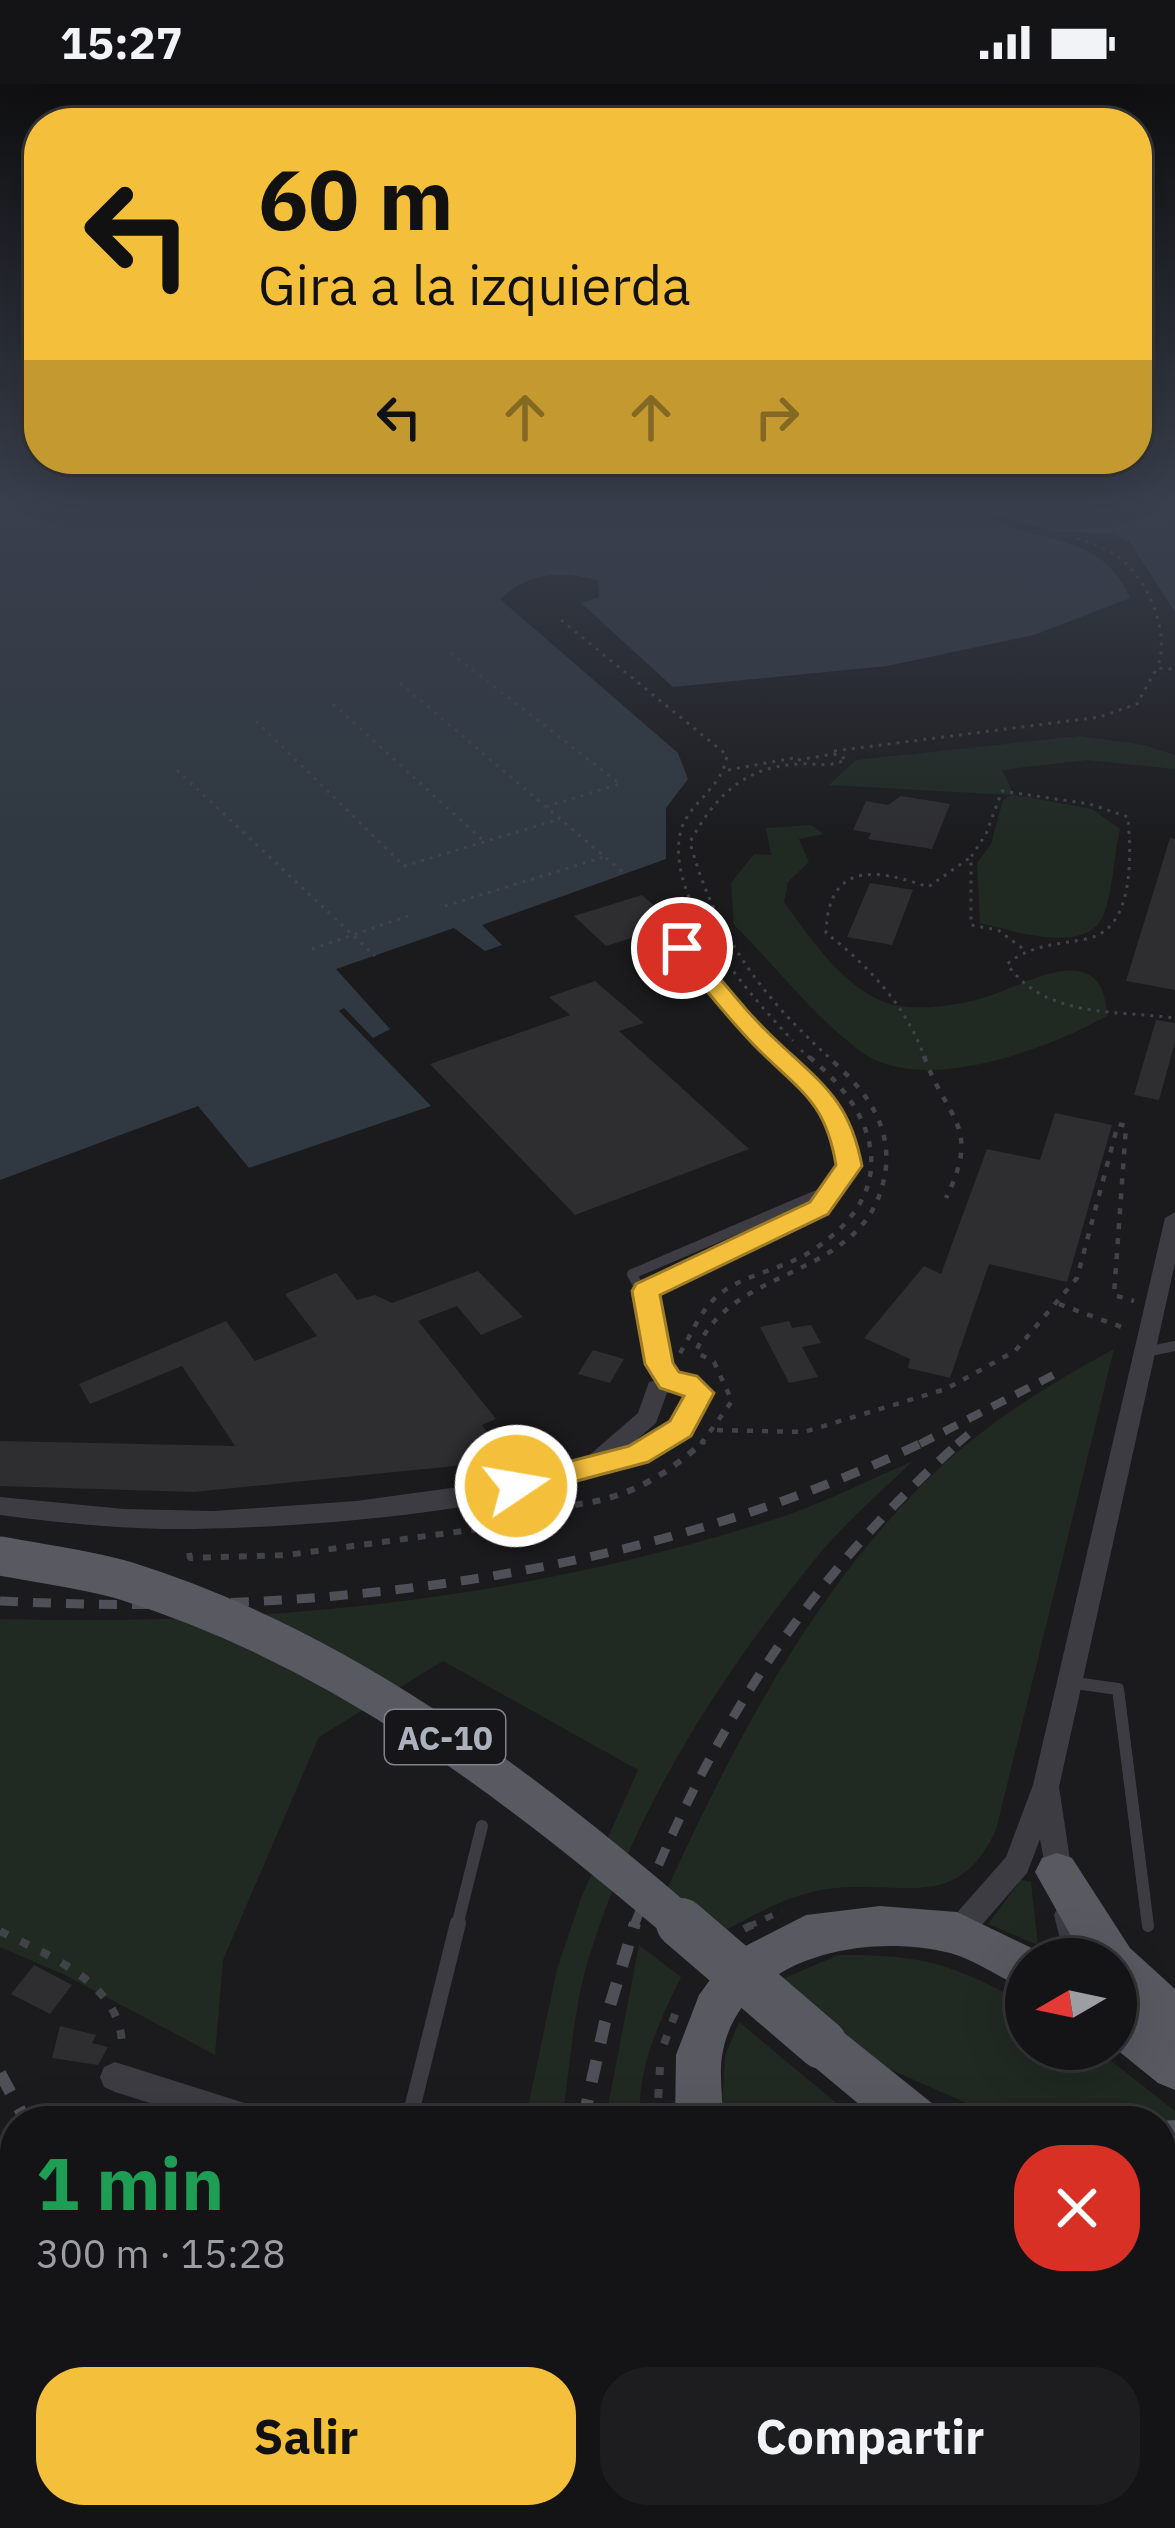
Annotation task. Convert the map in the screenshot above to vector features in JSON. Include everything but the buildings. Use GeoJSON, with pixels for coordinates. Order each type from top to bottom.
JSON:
{"type":"FeatureCollection","features":[{"type":"Feature","properties":{"kind":"main road","name":"AC-10"},"geometry":{"type":"LineString","coordinates":[[0,1556],[126,1578],[234,1616],[336,1665],[436,1730],[530,1801],[894,2106]]}},
{"type":"Feature","properties":{"kind":"main road"},"geometry":{"type":"LineString","coordinates":[[1057,1872],[1095,1938]]}},
{"type":"Feature","properties":{"kind":"main road"},"geometry":{"type":"LineString","coordinates":[[699,2106],[699,2055],[716,2010],[744,1970],[806,1936],[880,1926],[957,1934],[1005,1958]]}},
{"type":"Feature","properties":{"kind":"main road"},"geometry":{"type":"LineString","coordinates":[[1137,1983],[1175,2020]]}},
{"type":"Feature","properties":{"kind":"main road"},"geometry":{"type":"LineString","coordinates":[[1137,2037],[1175,2067]]}},
{"type":"Feature","properties":{"kind":"street"},"geometry":{"type":"LineString","coordinates":[[957,1934],[1017,1864],[1046,1785],[1175,1218]]}},
{"type":"Feature","properties":{"kind":"street"},"geometry":{"type":"LineString","coordinates":[[0,1506],[165,1520],[310,1515],[452,1499],[585,1472],[638,1455],[681,1428],[699,1393],[664,1372],[648,1417],[585,1472]]}},
{"type":"Feature","properties":{"kind":"street"},"geometry":{"type":"LineString","coordinates":[[1046,1785],[1057,1872],[1074,1938]]}},
{"type":"Feature","properties":{"kind":"street"},"geometry":{"type":"LineString","coordinates":[[115,2078],[206,2106]]}},
{"type":"Feature","properties":{"kind":"lane"},"geometry":{"type":"LineString","coordinates":[[646,1291],[819,1208],[849,1166],[844,1136],[830,1106],[803,1074],[770,1048],[682,948]]}},
{"type":"Feature","properties":{"kind":"lane"},"geometry":{"type":"LineString","coordinates":[[664,1372],[646,1291],[632,1274],[837,1186]]}},
{"type":"Feature","properties":{"kind":"lane"},"geometry":{"type":"LineString","coordinates":[[1142,1352],[1175,1346]]}},
{"type":"Feature","properties":{"kind":"lane"},"geometry":{"type":"LineString","coordinates":[[1066,1682],[1118,1689],[1148,1927]]}},
{"type":"Feature","properties":{"kind":"lane"},"geometry":{"type":"LineString","coordinates":[[414,2106],[482,1826]]}},
{"type":"Feature","properties":{"kind":"path"},"geometry":{"type":"LineString","coordinates":[[728,770],[1100,718],[1137,704],[1156,668],[1167,659],[1170,646],[1158,616]]}},
{"type":"Feature","properties":{"kind":"path"},"geometry":{"type":"LineString","coordinates":[[561,620],[727,755],[728,770],[680,833],[682,865],[694,908],[759,1006],[848,1092],[867,1131],[874,1160],[864,1202],[834,1235],[792,1263],[723,1292],[694,1321],[682,1352],[664,1372]]}},
{"type":"Feature","properties":{"kind":"path"},"geometry":{"type":"LineString","coordinates":[[451,653],[620,784],[545,807]]}},
{"type":"Feature","properties":{"kind":"path"},"geometry":{"type":"LineString","coordinates":[[1156,668],[1175,669]]}},
{"type":"Feature","properties":{"kind":"path"},"geometry":{"type":"LineString","coordinates":[[400,683],[625,874]]}},
{"type":"Feature","properties":{"kind":"path"},"geometry":{"type":"LineString","coordinates":[[333,704],[485,842]]}},
{"type":"Feature","properties":{"kind":"path"},"geometry":{"type":"LineString","coordinates":[[256,721],[404,866],[560,819]]}},
{"type":"Feature","properties":{"kind":"path"},"geometry":{"type":"LineString","coordinates":[[189,1553],[190,1558],[287,1555],[544,1520],[570,1502],[591,1505],[633,1490],[726,1423],[732,1401],[714,1362],[695,1352],[708,1323],[731,1302],[843,1246],[876,1208],[888,1167],[884,1132],[865,1091],[781,1014],[745,969],[713,917],[690,842],[704,812],[726,785],[800,758],[834,754],[846,759],[836,765],[800,758]]}},
{"type":"Feature","properties":{"kind":"path"},"geometry":{"type":"LineString","coordinates":[[177,770],[375,956]]}},
{"type":"Feature","properties":{"kind":"path"},"geometry":{"type":"LineString","coordinates":[[946,1198],[964,1164],[963,1129],[936,1089],[915,1029],[856,956],[826,933],[824,910],[832,889],[862,872],[899,875],[928,887],[985,843],[991,812],[1002,791],[1090,804],[1128,817],[1126,892],[1120,921],[1102,935],[1022,948],[1007,964],[1022,985],[1048,1002],[1175,1018]]}},
{"type":"Feature","properties":{"kind":"path"},"geometry":{"type":"LineString","coordinates":[[446,907],[604,856]]}},
{"type":"Feature","properties":{"kind":"path"},"geometry":{"type":"LineString","coordinates":[[971,857],[971,925],[998,930],[1022,948]]}},
{"type":"Feature","properties":{"kind":"path"},"geometry":{"type":"LineString","coordinates":[[312,949],[408,916]]}},
{"type":"Feature","properties":{"kind":"path"},"geometry":{"type":"LineString","coordinates":[[681,1428],[804,1432],[946,1389],[1015,1351],[1077,1278],[1118,1124],[1126,1126],[1114,1295],[1136,1301]]}},
{"type":"Feature","properties":{"kind":"path"},"geometry":{"type":"LineString","coordinates":[[1059,1304],[1128,1330]]}},
{"type":"Feature","properties":{"kind":"path"},"geometry":{"type":"LineString","coordinates":[[0,1931],[61,1963],[105,1994],[124,2041],[115,2078]]}},
{"type":"Feature","properties":{"kind":"shaded area"},"geometry":{"type":"Polygon","coordinates":[[[0,616],[520,616],[678,753],[688,779],[666,808],[666,859],[482,925],[502,945],[485,951],[454,928],[336,969],[390,1029],[373,1038],[344,1008],[339,1011],[431,1106],[249,1168],[198,1106],[0,1180],[0,616]]]}},
{"type":"Feature","properties":{"kind":"shaded area"},"geometry":{"type":"Polygon","coordinates":[[[595,616],[1083,616],[1034,635],[887,666],[673,687],[595,616]]]}},
{"type":"Feature","properties":{"kind":"shaded area"},"geometry":{"type":"Polygon","coordinates":[[[1080,736],[1144,745],[1175,755],[1175,769],[1087,760],[1002,770],[1014,795],[1092,809],[1120,829],[1104,914],[1082,935],[1028,935],[980,923],[977,863],[991,844],[1003,800],[1011,795],[829,785],[856,760],[1080,736]]]}},
{"type":"Feature","properties":{"kind":"shaded area"},"geometry":{"type":"Polygon","coordinates":[[[811,825],[824,834],[799,839],[809,862],[788,882],[784,902],[830,962],[859,988],[890,1004],[928,1007],[980,999],[1045,975],[1080,971],[1103,992],[1107,1016],[1019,1054],[949,1069],[916,1070],[886,1064],[860,1051],[734,925],[731,883],[754,854],[771,855],[766,828],[811,825]]]}},
{"type":"Feature","properties":{"kind":"shaded area"},"geometry":{"type":"Polygon","coordinates":[[[1114,1349],[996,1830],[981,1856],[945,1883],[813,1892],[724,1931],[668,1887],[754,1715],[822,1606],[902,1506],[947,1461],[1027,1400],[1114,1349]]]}},
{"type":"Feature","properties":{"kind":"shaded area"},"geometry":{"type":"Polygon","coordinates":[[[913,1461],[832,1539],[785,1598],[715,1695],[654,1799],[628,1852],[587,1964],[564,2106],[528,2106],[557,1969],[581,1898],[638,1770],[443,1661],[319,1737],[223,1960],[215,2055],[65,1975],[0,1947],[0,1619],[196,1618],[389,1603],[580,1571],[769,1521],[913,1461]]]}},
{"type":"Feature","properties":{"kind":"shaded area"},"geometry":{"type":"Polygon","coordinates":[[[1021,1880],[1031,1882],[1037,1938],[1021,1938],[988,1924],[1021,1880]]]}},
{"type":"Feature","properties":{"kind":"shaded area"},"geometry":{"type":"Polygon","coordinates":[[[639,1945],[681,1977],[657,2029],[640,2106],[608,2106],[639,1945]]]}},
{"type":"Feature","properties":{"kind":"shaded area"},"geometry":{"type":"Polygon","coordinates":[[[838,1955],[936,1964],[1005,1993],[1005,2070],[1123,2070],[1169,2106],[973,2106],[880,2065],[778,1981],[838,1955]]]}},
{"type":"Feature","properties":{"kind":"shaded area"},"geometry":{"type":"Polygon","coordinates":[[[739,2022],[840,2106],[722,2106],[725,2056],[739,2022]]]}},
{"type":"Feature","properties":{"kind":"railway"},"geometry":{"type":"LineString","coordinates":[[925,1442],[1061,1371]]}},
{"type":"Feature","properties":{"kind":"railway"},"geometry":{"type":"LineString","coordinates":[[957,1444],[972,1431]]}},
{"type":"Feature","properties":{"kind":"railway"},"geometry":{"type":"LineString","coordinates":[[634,1925],[695,1788],[767,1663],[855,1548],[961,1441]]}},
{"type":"Feature","properties":{"kind":"railway"},"geometry":{"type":"LineString","coordinates":[[0,1601],[237,1602],[473,1579],[589,1557],[704,1527],[816,1488],[925,1442]]}},
{"type":"Feature","properties":{"kind":"railway"},"geometry":{"type":"LineString","coordinates":[[920,1444],[925,1442]]}},
{"type":"Feature","properties":{"kind":"railway"},"geometry":{"type":"LineString","coordinates":[[586,2106],[634,1925]]}},
{"type":"Feature","properties":{"kind":"railway"},"geometry":{"type":"LineString","coordinates":[[0,2073],[18,2106]]}},
{"type":"Feature","properties":{"kind":"route"},"geometry":{"type":"LineString","coordinates":[[516,1486],[638,1455],[681,1428],[699,1393],[687,1383],[670,1381],[659,1364],[646,1291],[819,1208],[849,1166],[844,1136],[830,1106],[803,1074],[770,1048],[682,948]]}}]}
